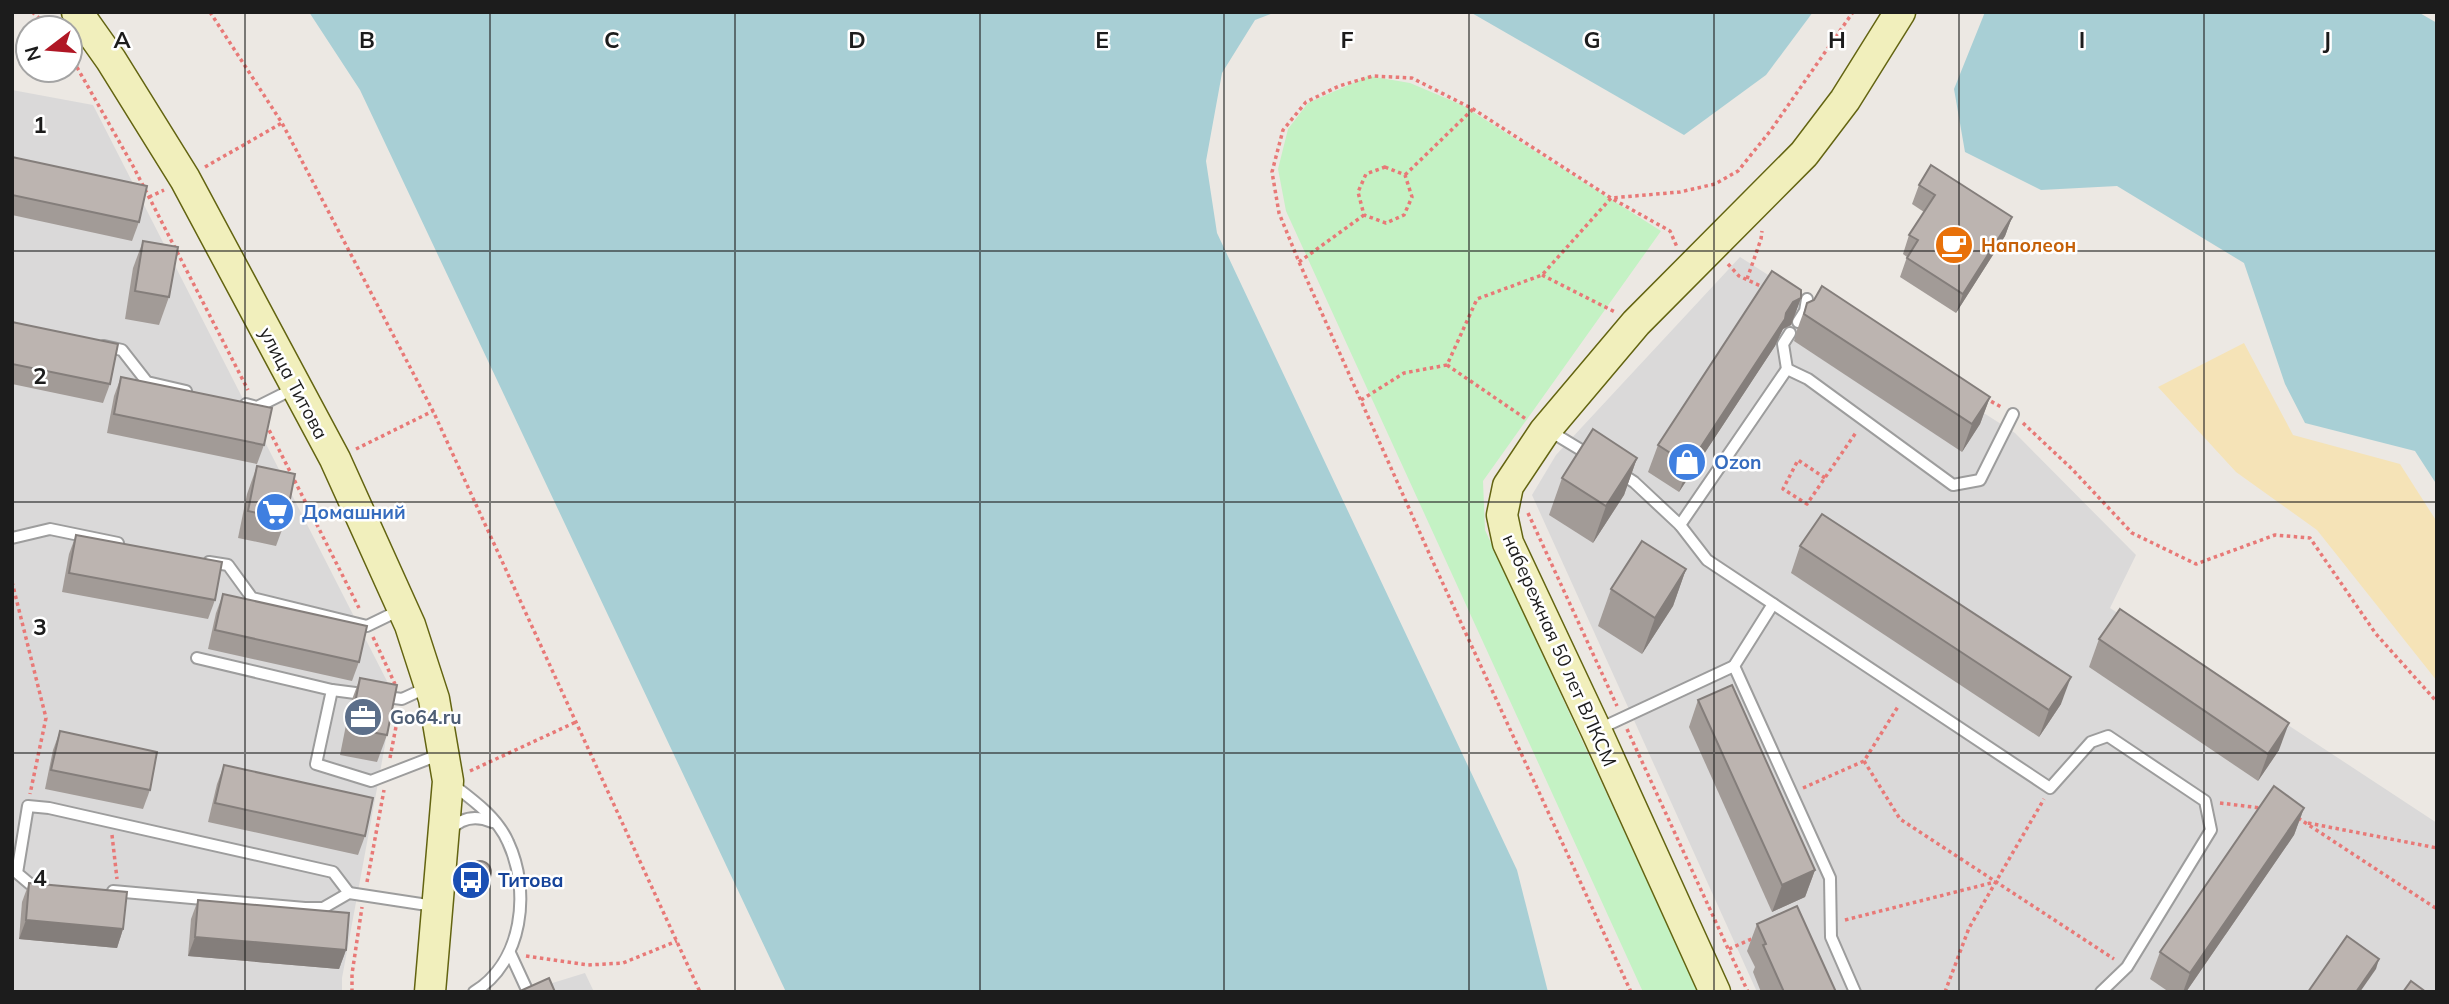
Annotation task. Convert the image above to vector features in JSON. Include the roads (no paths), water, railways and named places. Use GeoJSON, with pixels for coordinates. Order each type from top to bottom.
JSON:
{"type":"FeatureCollection","features":[{"type":"Feature","properties":{"kind":"street","name":"улица Титова"},"geometry":{"type":"LineString","coordinates":[[78,12],[185,179],[335,459],[403,609],[430,687],[446,767],[444,837],[430,992]]}},
{"type":"Feature","properties":{"kind":"street","name":"набережная 50 лет ВЛКСМ"},"geometry":{"type":"LineString","coordinates":[[1715,992],[1508,543],[1502,514],[1508,486],[1544,432],[1636,323],[1804,154],[1845,100],[1900,12]]}},
{"type":"Feature","properties":{"kind":"lane"},"geometry":{"type":"LineString","coordinates":[[1798,322],[1805,311],[1807,299]]}},
{"type":"Feature","properties":{"kind":"lane"},"geometry":{"type":"LineString","coordinates":[[1680,525],[1787,369],[1783,344],[1790,332]]}},
{"type":"Feature","properties":{"kind":"lane"},"geometry":{"type":"LineString","coordinates":[[98,345],[122,350],[146,382],[196,393]]}},
{"type":"Feature","properties":{"kind":"lane"},"geometry":{"type":"LineString","coordinates":[[1787,369],[1808,379],[1953,485],[1980,480],[2013,414]]}},
{"type":"Feature","properties":{"kind":"lane"},"geometry":{"type":"LineString","coordinates":[[233,401],[257,407],[296,387]]}},
{"type":"Feature","properties":{"kind":"lane"},"geometry":{"type":"LineString","coordinates":[[1544,432],[1558,436],[1634,482],[1680,525],[1706,559],[2050,788],[2091,742],[2108,736],[2204,802],[2211,830],[2127,967],[2101,992]]}},
{"type":"Feature","properties":{"kind":"lane"},"geometry":{"type":"LineString","coordinates":[[12,538],[50,529],[132,546]]}},
{"type":"Feature","properties":{"kind":"lane"},"geometry":{"type":"LineString","coordinates":[[201,560],[228,565],[252,598],[368,626],[403,609]]}},
{"type":"Feature","properties":{"kind":"lane"},"geometry":{"type":"LineString","coordinates":[[1596,730],[1734,666],[1773,604]]}},
{"type":"Feature","properties":{"kind":"lane"},"geometry":{"type":"LineString","coordinates":[[197,658],[332,690],[402,699],[430,687]]}},
{"type":"Feature","properties":{"kind":"lane"},"geometry":{"type":"LineString","coordinates":[[1734,666],[1830,878],[1830,937],[1855,992]]}},
{"type":"Feature","properties":{"kind":"lane"},"geometry":{"type":"LineString","coordinates":[[332,690],[316,764],[370,781],[387,774],[446,767],[508,840],[517,867],[520,894],[517,926],[510,953],[502,968],[474,992]]}},
{"type":"Feature","properties":{"kind":"lane"},"geometry":{"type":"LineString","coordinates":[[55,886],[30,884],[17,873],[28,806],[49,808],[333,872],[349,893]]}},
{"type":"Feature","properties":{"kind":"lane"},"geometry":{"type":"LineString","coordinates":[[444,837],[455,824],[468,818],[482,818],[497,825]]}},
{"type":"Feature","properties":{"kind":"lane"},"geometry":{"type":"LineString","coordinates":[[106,890],[323,908],[349,893],[437,906]]}},
{"type":"Feature","properties":{"kind":"lane"},"geometry":{"type":"LineString","coordinates":[[510,953],[528,992]]}},
{"type":"Feature","properties":{"kind":"water"},"geometry":{"type":"Polygon","coordinates":[[[309,12],[1276,12],[1255,20],[1222,73],[1206,161],[1217,233],[1517,870],[1548,992],[786,992],[360,90],[309,12]]]}},
{"type":"Feature","properties":{"kind":"water"},"geometry":{"type":"Polygon","coordinates":[[[1470,12],[1813,12],[1766,75],[1684,135],[1470,12]]]}},
{"type":"Feature","properties":{"kind":"water"},"geometry":{"type":"Polygon","coordinates":[[[1985,12],[2418,12],[2437,23],[2437,485],[2415,451],[2305,423],[2285,384],[2244,263],[2117,186],[2041,190],[1965,152],[1954,89],[1985,12]]]}},
{"type":"Feature","properties":{"kind":"place","name":"Наполеон"},"geometry":{"type":"Point","coordinates":[1954,245]}},
{"type":"Feature","properties":{"kind":"place","name":"Ozon"},"geometry":{"type":"Point","coordinates":[1687,462]}},
{"type":"Feature","properties":{"kind":"place","name":"Домашний"},"geometry":{"type":"Point","coordinates":[275,512]}},
{"type":"Feature","properties":{"kind":"place","name":"Go64.ru"},"geometry":{"type":"Point","coordinates":[363,717]}},
{"type":"Feature","properties":{"kind":"place","name":"Титова"},"geometry":{"type":"Point","coordinates":[471,880]}}]}
